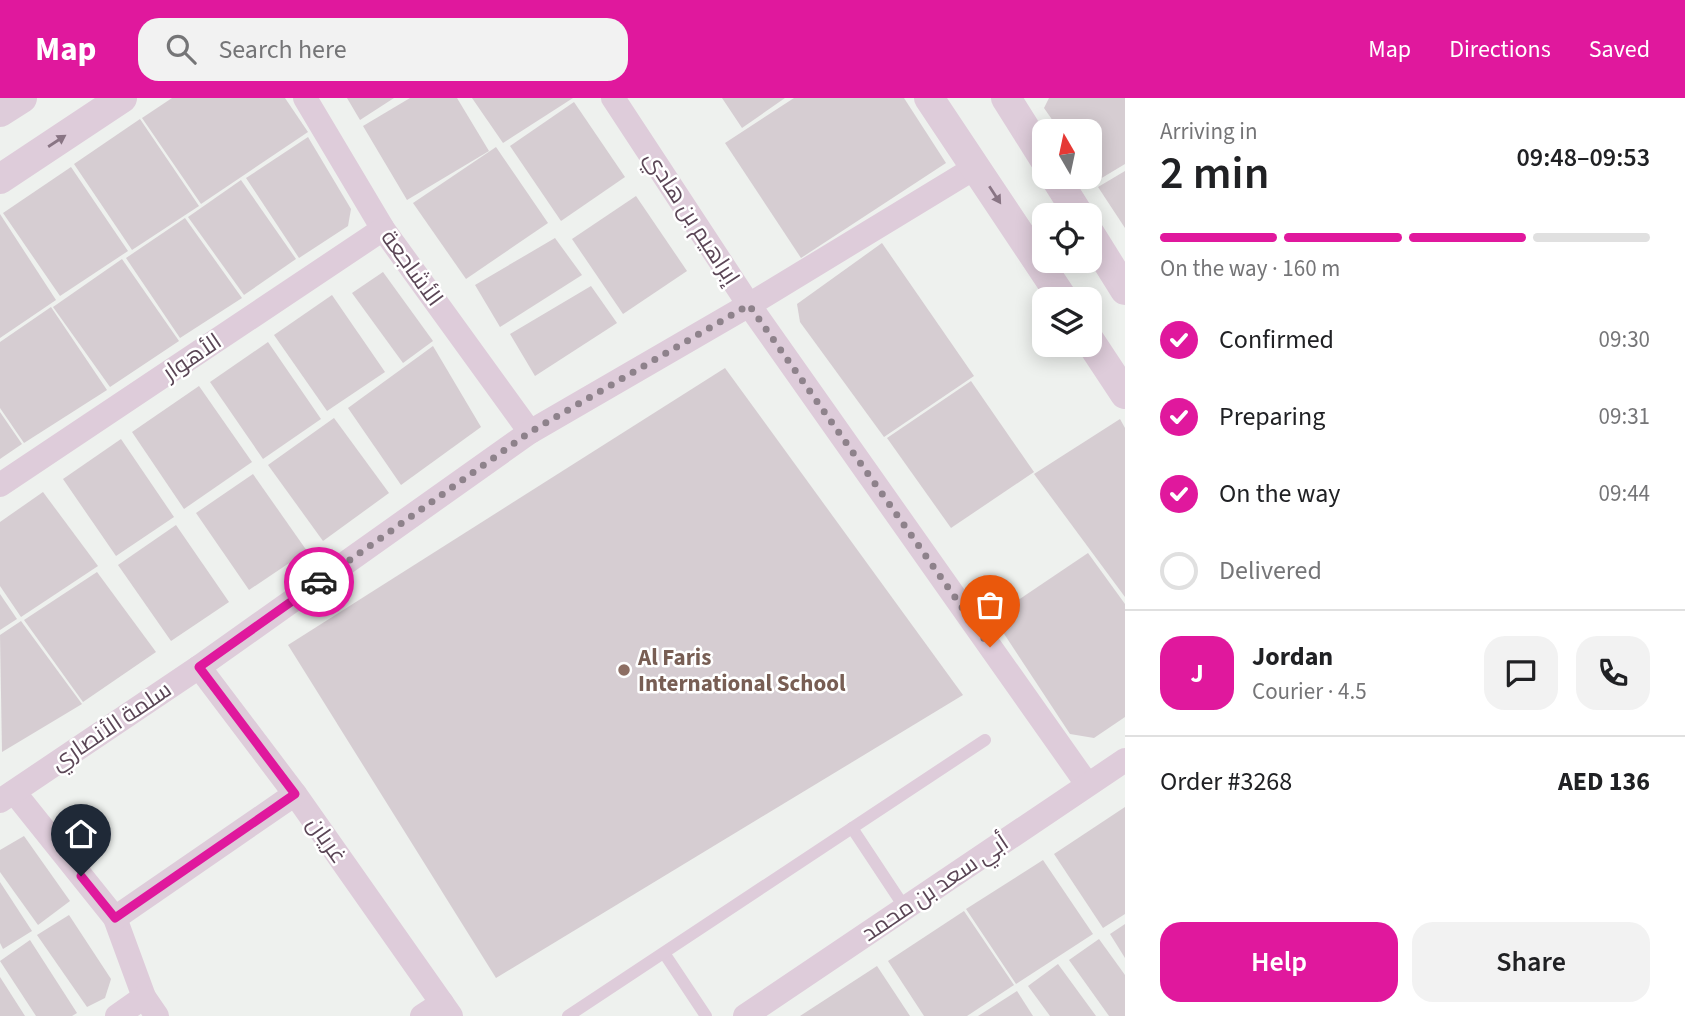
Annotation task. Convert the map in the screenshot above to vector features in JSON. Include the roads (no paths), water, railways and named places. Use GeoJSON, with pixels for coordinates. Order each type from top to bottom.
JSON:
{"type":"FeatureCollection","features":[{"type":"Feature","properties":{"kind":"street"},"geometry":{"type":"LineString","coordinates":[[0,112],[22,98]]}},
{"type":"Feature","properties":{"kind":"street"},"geometry":{"type":"LineString","coordinates":[[0,179],[122,98]]}},
{"type":"Feature","properties":{"kind":"street","name":"الأشاجعة"},"geometry":{"type":"LineString","coordinates":[[305,98],[383,229],[530,432]]}},
{"type":"Feature","properties":{"kind":"street","name":"إبراهيم بن هادي"},"geometry":{"type":"LineString","coordinates":[[614,98],[749,305],[1087,784]]}},
{"type":"Feature","properties":{"kind":"street"},"geometry":{"type":"LineString","coordinates":[[929,98],[1055,287]]}},
{"type":"Feature","properties":{"kind":"street"},"geometry":{"type":"LineString","coordinates":[[1006,98],[1032,139]]}},
{"type":"Feature","properties":{"kind":"street","name":"سلمة الأنصاري"},"geometry":{"type":"LineString","coordinates":[[7,797],[199,667],[530,432],[749,305],[976,167]]}},
{"type":"Feature","properties":{"kind":"street","name":"الأهوار"},"geometry":{"type":"LineString","coordinates":[[0,485],[383,229]]}},
{"type":"Feature","properties":{"kind":"street"},"geometry":{"type":"LineString","coordinates":[[1102,253],[1125,290]]}},
{"type":"Feature","properties":{"kind":"street"},"geometry":{"type":"LineString","coordinates":[[1101,357],[1125,394]]}},
{"type":"Feature","properties":{"kind":"street","name":"غريان"},"geometry":{"type":"LineString","coordinates":[[199,667],[295,794],[439,1012]]}},
{"type":"Feature","properties":{"kind":"street","name":"أبي سعد بن محمد"},"geometry":{"type":"LineString","coordinates":[[746,1016],[1125,760]]}},
{"type":"Feature","properties":{"kind":"street"},"geometry":{"type":"LineString","coordinates":[[115,918],[295,794]]}},
{"type":"Feature","properties":{"kind":"street"},"geometry":{"type":"LineString","coordinates":[[7,797],[115,918],[150,1007],[117,1016]]}},
{"type":"Feature","properties":{"kind":"lane"},"geometry":{"type":"LineString","coordinates":[[568,1016],[985,740]]}},
{"type":"Feature","properties":{"kind":"lane"},"geometry":{"type":"LineString","coordinates":[[852,828],[905,908]]}},
{"type":"Feature","properties":{"kind":"lane"},"geometry":{"type":"LineString","coordinates":[[664,953],[706,1016]]}},
{"type":"Feature","properties":{"kind":"place","name":"Al Faris International School"},"geometry":{"type":"Point","coordinates":[624,670]}}]}
